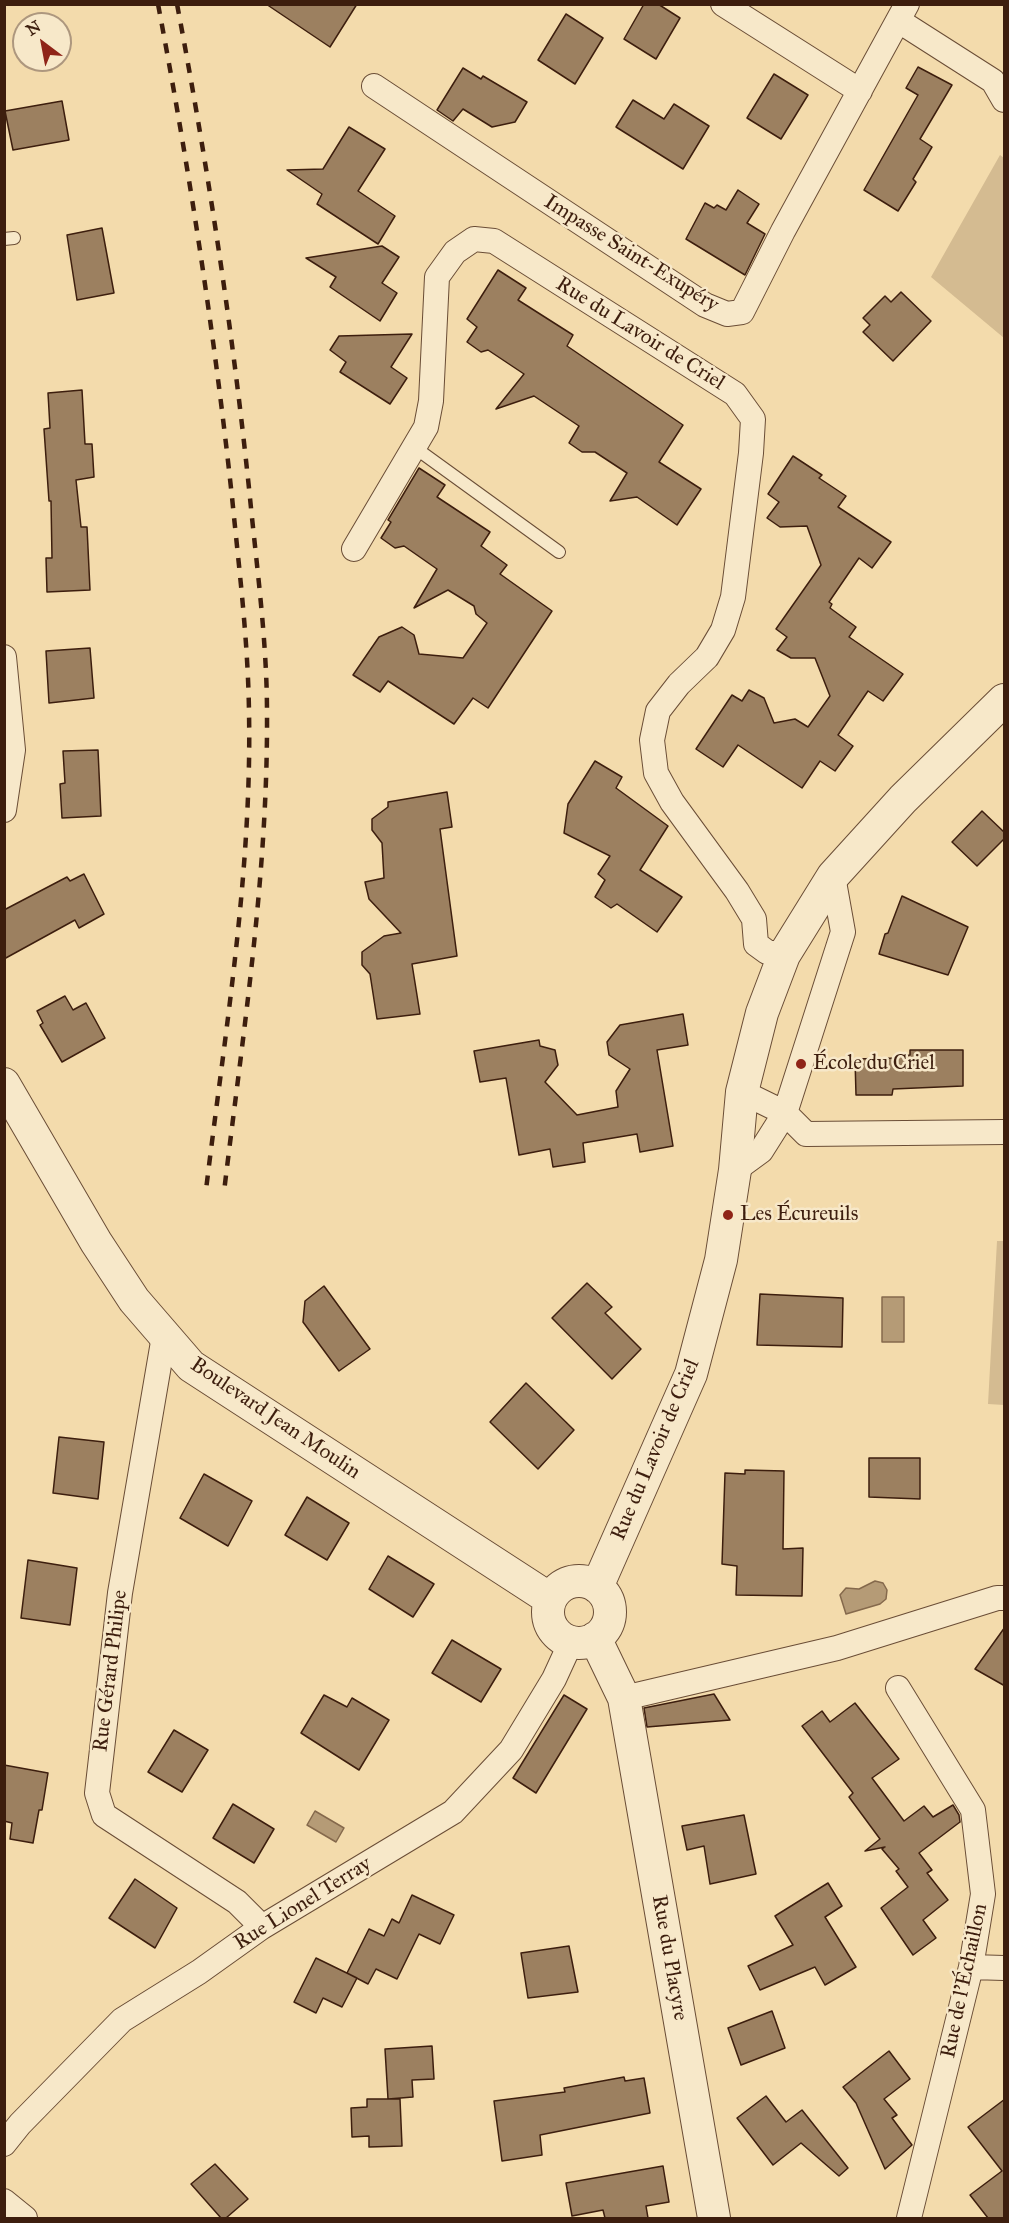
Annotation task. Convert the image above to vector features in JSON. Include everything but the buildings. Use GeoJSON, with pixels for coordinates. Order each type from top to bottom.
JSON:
{"type":"FeatureCollection","features":[{"type":"Feature","properties":{"kind":"street"},"geometry":{"type":"LineString","coordinates":[[723,4],[860,91]]}},
{"type":"Feature","properties":{"kind":"street","name":"Impasse Saint-Exupéry"},"geometry":{"type":"LineString","coordinates":[[374,86],[705,305],[727,314],[742,312],[783,231],[902,13],[993,81],[1005,100]]}},
{"type":"Feature","properties":{"kind":"street","name":"Rue du Lavoir de Criel"},"geometry":{"type":"LineString","coordinates":[[354,549],[426,427],[431,401],[437,277],[455,252],[474,239],[494,241],[735,394],[753,419],[750,464],[733,597],[723,630],[707,657],[679,684],[658,711],[652,740],[656,773],[672,802],[754,918],[756,944],[767,952],[784,955]]}},
{"type":"Feature","properties":{"kind":"street"},"geometry":{"type":"LineString","coordinates":[[4,657],[13,750],[4,810]]}},
{"type":"Feature","properties":{"kind":"street","name":"Rue du Lavoir de Criel"},"geometry":{"type":"LineString","coordinates":[[597,1587],[691,1374],[721,1260],[735,1170],[742,1092],[762,1013],[784,955],[833,876],[903,799],[1005,700]]}},
{"type":"Feature","properties":{"kind":"street"},"geometry":{"type":"LineString","coordinates":[[735,1170],[761,1151],[785,1113],[843,932],[833,876]]}},
{"type":"Feature","properties":{"kind":"street","name":"Boulevard Jean Moulin"},"geometry":{"type":"LineString","coordinates":[[4,1084],[96,1242],[134,1300],[191,1366],[550,1599]]}},
{"type":"Feature","properties":{"kind":"street"},"geometry":{"type":"LineString","coordinates":[[742,1092],[785,1113],[806,1134],[1005,1132]]}},
{"type":"Feature","properties":{"kind":"street","name":"Rue Gérard Philipe"},"geometry":{"type":"LineString","coordinates":[[164,1336],[120,1593],[97,1793],[104,1815],[237,1902],[262,1927]]}},
{"type":"Feature","properties":{"kind":"street"},"geometry":{"type":"LineString","coordinates":[[580,1581],[597,1587],[609,1603],[608,1623],[583,1640],[556,1633],[548,1617],[550,1599],[562,1586],[571,1582],[580,1581]]}},
{"type":"Feature","properties":{"kind":"street"},"geometry":{"type":"LineString","coordinates":[[624,1698],[837,1648],[997,1598],[1005,1598]]}},
{"type":"Feature","properties":{"kind":"street","name":"Rue Lionel Terray"},"geometry":{"type":"LineString","coordinates":[[4,2144],[20,2124],[123,2020],[199,1972],[262,1927],[453,1812],[511,1750],[554,1679],[583,1640]]}},
{"type":"Feature","properties":{"kind":"street","name":"Rue du Placyre"},"geometry":{"type":"LineString","coordinates":[[583,1640],[624,1698],[714,2218]]}},
{"type":"Feature","properties":{"kind":"street","name":"Rue de l'Échaillon"},"geometry":{"type":"LineString","coordinates":[[898,1688],[973,1810],[983,1894],[971,1967],[909,2218]]}},
{"type":"Feature","properties":{"kind":"street"},"geometry":{"type":"LineString","coordinates":[[971,1967],[1005,1968]]}},
{"type":"Feature","properties":{"kind":"street"},"geometry":{"type":"LineString","coordinates":[[4,2201],[25,2218]]}},
{"type":"Feature","properties":{"kind":"lane"},"geometry":{"type":"LineString","coordinates":[[414,447],[559,552]]}},
{"type":"Feature","properties":{"kind":"shaded area"},"geometry":{"type":"Polygon","coordinates":[[[1000,155],[1004,158],[1004,338],[931,277],[1000,155]]]}},
{"type":"Feature","properties":{"kind":"shaded area"},"geometry":{"type":"Polygon","coordinates":[[[997,1241],[1004,1241],[1004,1405],[988,1404],[997,1241]]]}},
{"type":"Feature","properties":{"kind":"shaded area"},"geometry":{"type":"Polygon","coordinates":[[[882,1297],[904,1297],[904,1342],[882,1342],[882,1297]]]}},
{"type":"Feature","properties":{"kind":"shaded area"},"geometry":{"type":"Polygon","coordinates":[[[875,1581],[883,1583],[887,1590],[886,1599],[880,1604],[846,1614],[840,1595],[846,1588],[859,1589],[875,1581]]]}},
{"type":"Feature","properties":{"kind":"shaded area"},"geometry":{"type":"Polygon","coordinates":[[[315,1811],[344,1828],[336,1842],[307,1825],[315,1811]]]}},
{"type":"Feature","properties":{"kind":"railway"},"geometry":{"type":"LineString","coordinates":[[158,4],[209,311],[232,497],[248,685],[249,772],[242,892],[206,1190]]}},
{"type":"Feature","properties":{"kind":"railway"},"geometry":{"type":"LineString","coordinates":[[177,4],[228,312],[261,606],[267,686],[266,773],[259,893],[224,1192]]}},
{"type":"Feature","properties":{"kind":"place","name":"École du Criel"},"geometry":{"type":"Point","coordinates":[801,1064]}},
{"type":"Feature","properties":{"kind":"place","name":"Les Écureuils"},"geometry":{"type":"Point","coordinates":[728,1215]}}]}
